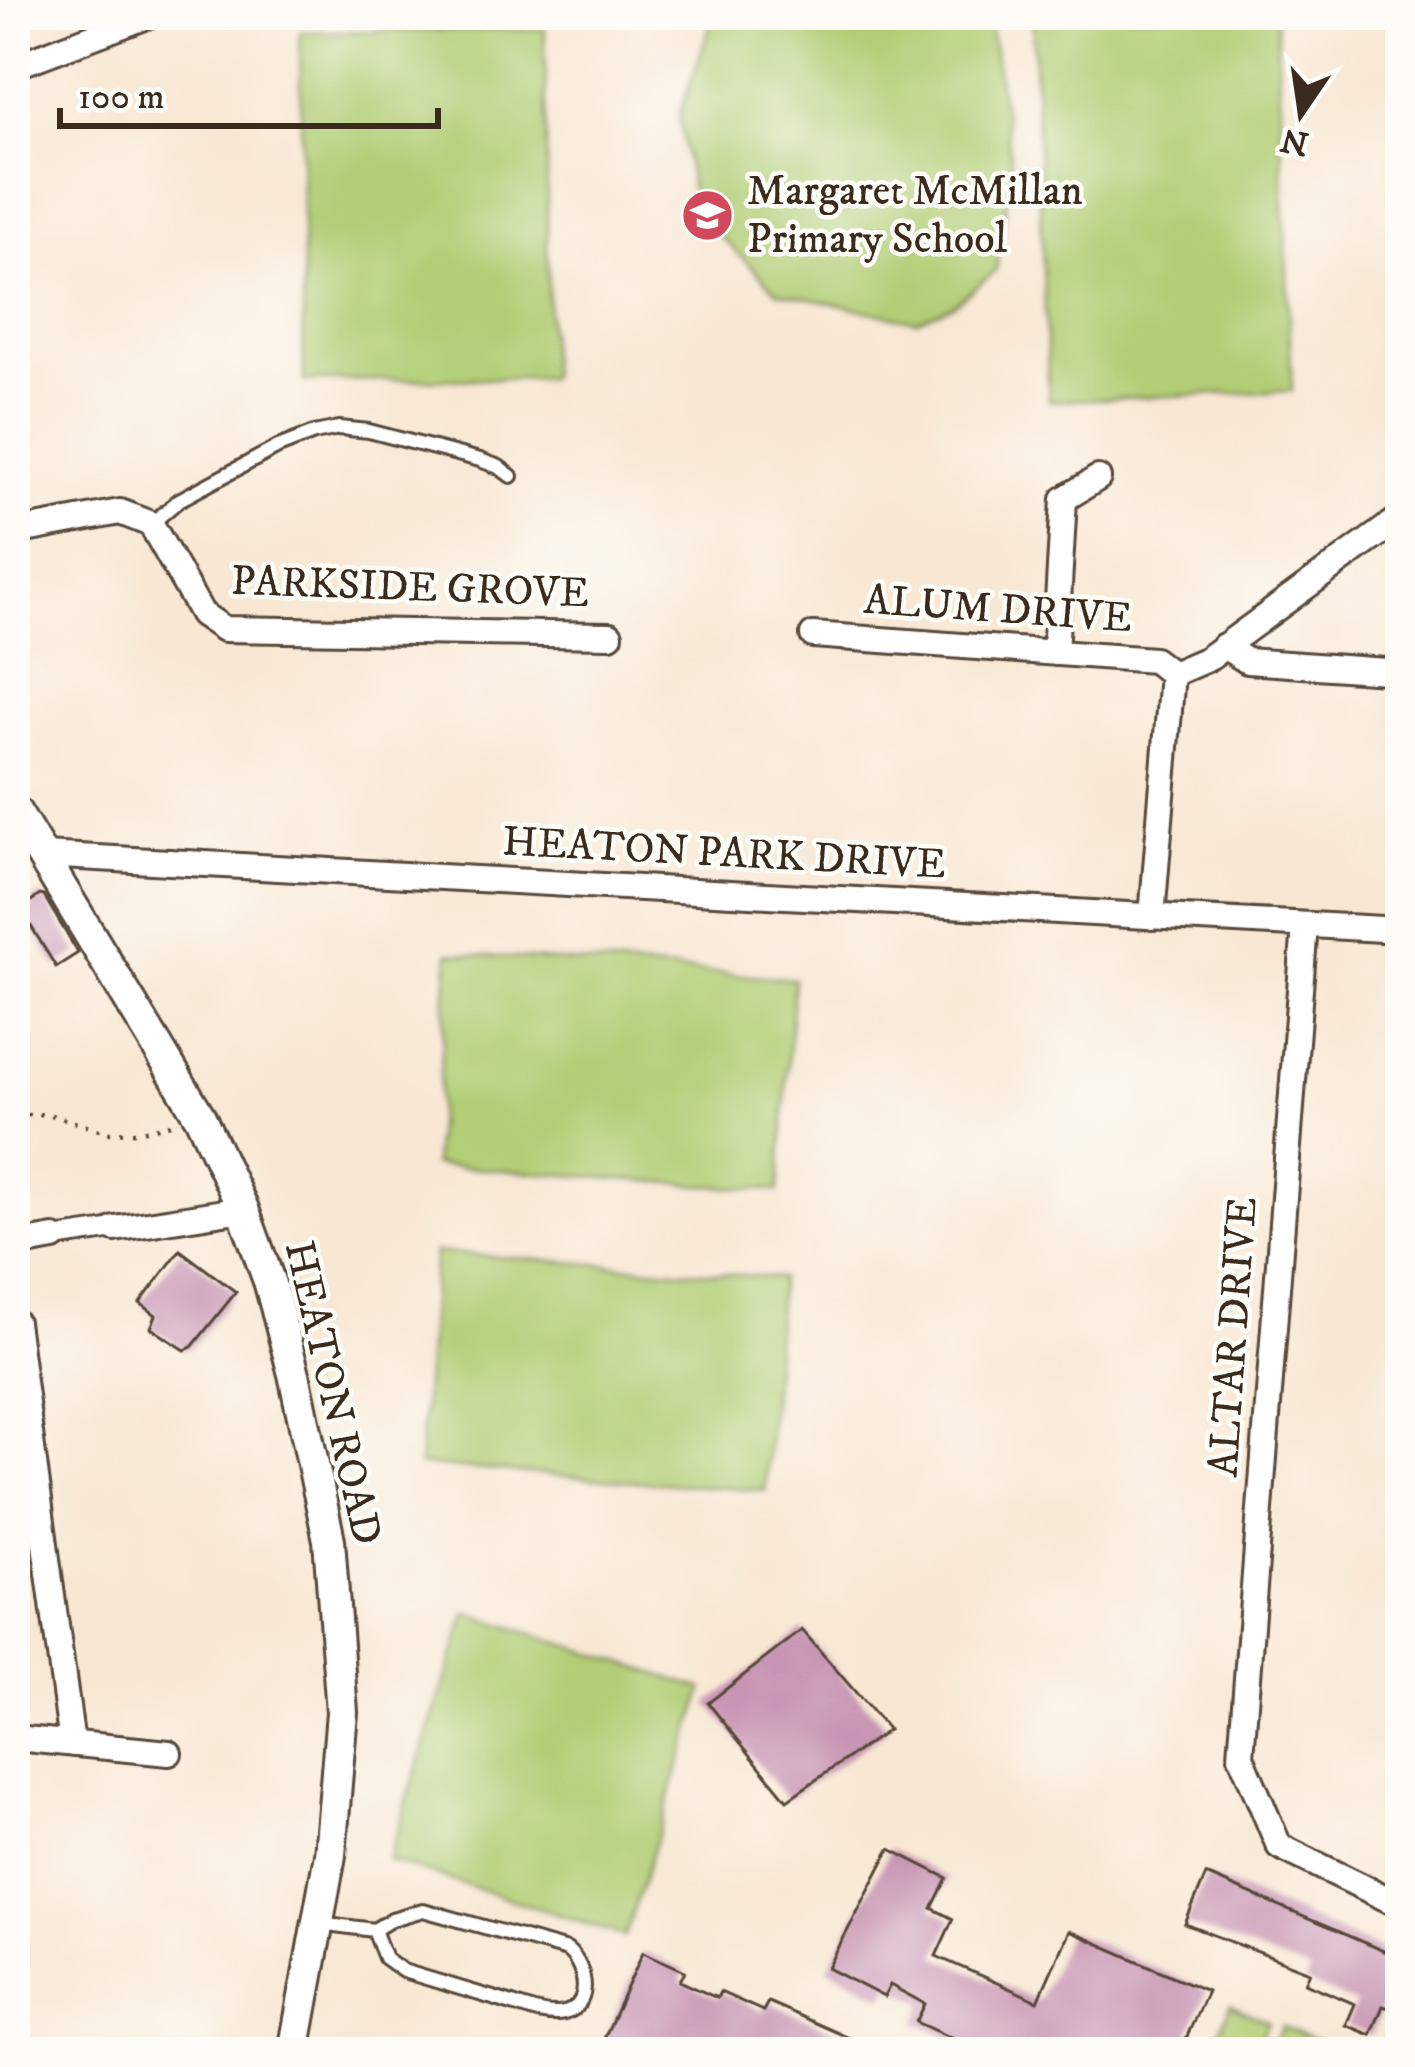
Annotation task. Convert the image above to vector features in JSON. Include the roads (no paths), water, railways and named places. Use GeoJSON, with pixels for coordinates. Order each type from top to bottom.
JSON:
{"type":"FeatureCollection","features":[{"type":"Feature","properties":{"kind":"street"},"geometry":{"type":"LineString","coordinates":[[15,66],[150,15]]}},
{"type":"Feature","properties":{"kind":"street"},"geometry":{"type":"LineString","coordinates":[[1055,653],[1064,499],[1098,478]]}},
{"type":"Feature","properties":{"kind":"street"},"geometry":{"type":"LineString","coordinates":[[15,532],[120,512],[151,524]]}},
{"type":"Feature","properties":{"kind":"street"},"geometry":{"type":"LineString","coordinates":[[1152,917],[1172,674],[1207,659],[1400,518]]}},
{"type":"Feature","properties":{"kind":"street","name":"PARKSIDE GROVE"},"geometry":{"type":"LineString","coordinates":[[151,524],[202,614],[224,629],[610,634]]}},
{"type":"Feature","properties":{"kind":"street","name":"ALUM DRIVE"},"geometry":{"type":"LineString","coordinates":[[813,635],[1154,660],[1172,674]]}},
{"type":"Feature","properties":{"kind":"street"},"geometry":{"type":"LineString","coordinates":[[1224,646],[1246,661],[1400,672]]}},
{"type":"Feature","properties":{"kind":"street","name":"HEATON ROAD"},"geometry":{"type":"LineString","coordinates":[[15,811],[31,850],[200,1117],[244,1209],[288,1352],[329,1540],[342,1712],[330,1855],[294,2052]]}},
{"type":"Feature","properties":{"kind":"street","name":"HEATON PARK DRIVE"},"geometry":{"type":"LineString","coordinates":[[31,850],[1400,930]]}},
{"type":"Feature","properties":{"kind":"street","name":"ALTAR DRIVE"},"geometry":{"type":"LineString","coordinates":[[1304,925],[1241,1756],[1279,1846],[1400,1905]]}},
{"type":"Feature","properties":{"kind":"street"},"geometry":{"type":"LineString","coordinates":[[15,1245],[244,1209]]}},
{"type":"Feature","properties":{"kind":"street"},"geometry":{"type":"LineString","coordinates":[[15,1322],[72,1744]]}},
{"type":"Feature","properties":{"kind":"street"},"geometry":{"type":"LineString","coordinates":[[15,1738],[170,1753]]}},
{"type":"Feature","properties":{"kind":"lane"},"geometry":{"type":"LineString","coordinates":[[151,524],[179,500],[278,447],[339,428],[369,431],[479,460],[511,476]]}},
{"type":"Feature","properties":{"kind":"lane"},"geometry":{"type":"LineString","coordinates":[[317,1923],[374,1930],[423,1910],[568,1950],[586,1980],[582,1996],[568,2012],[541,2013],[403,1971],[385,1958],[374,1930]]}},
{"type":"Feature","properties":{"kind":"place","name":"Margaret McMillan Primary School"},"geometry":{"type":"Point","coordinates":[708,216]}}]}
